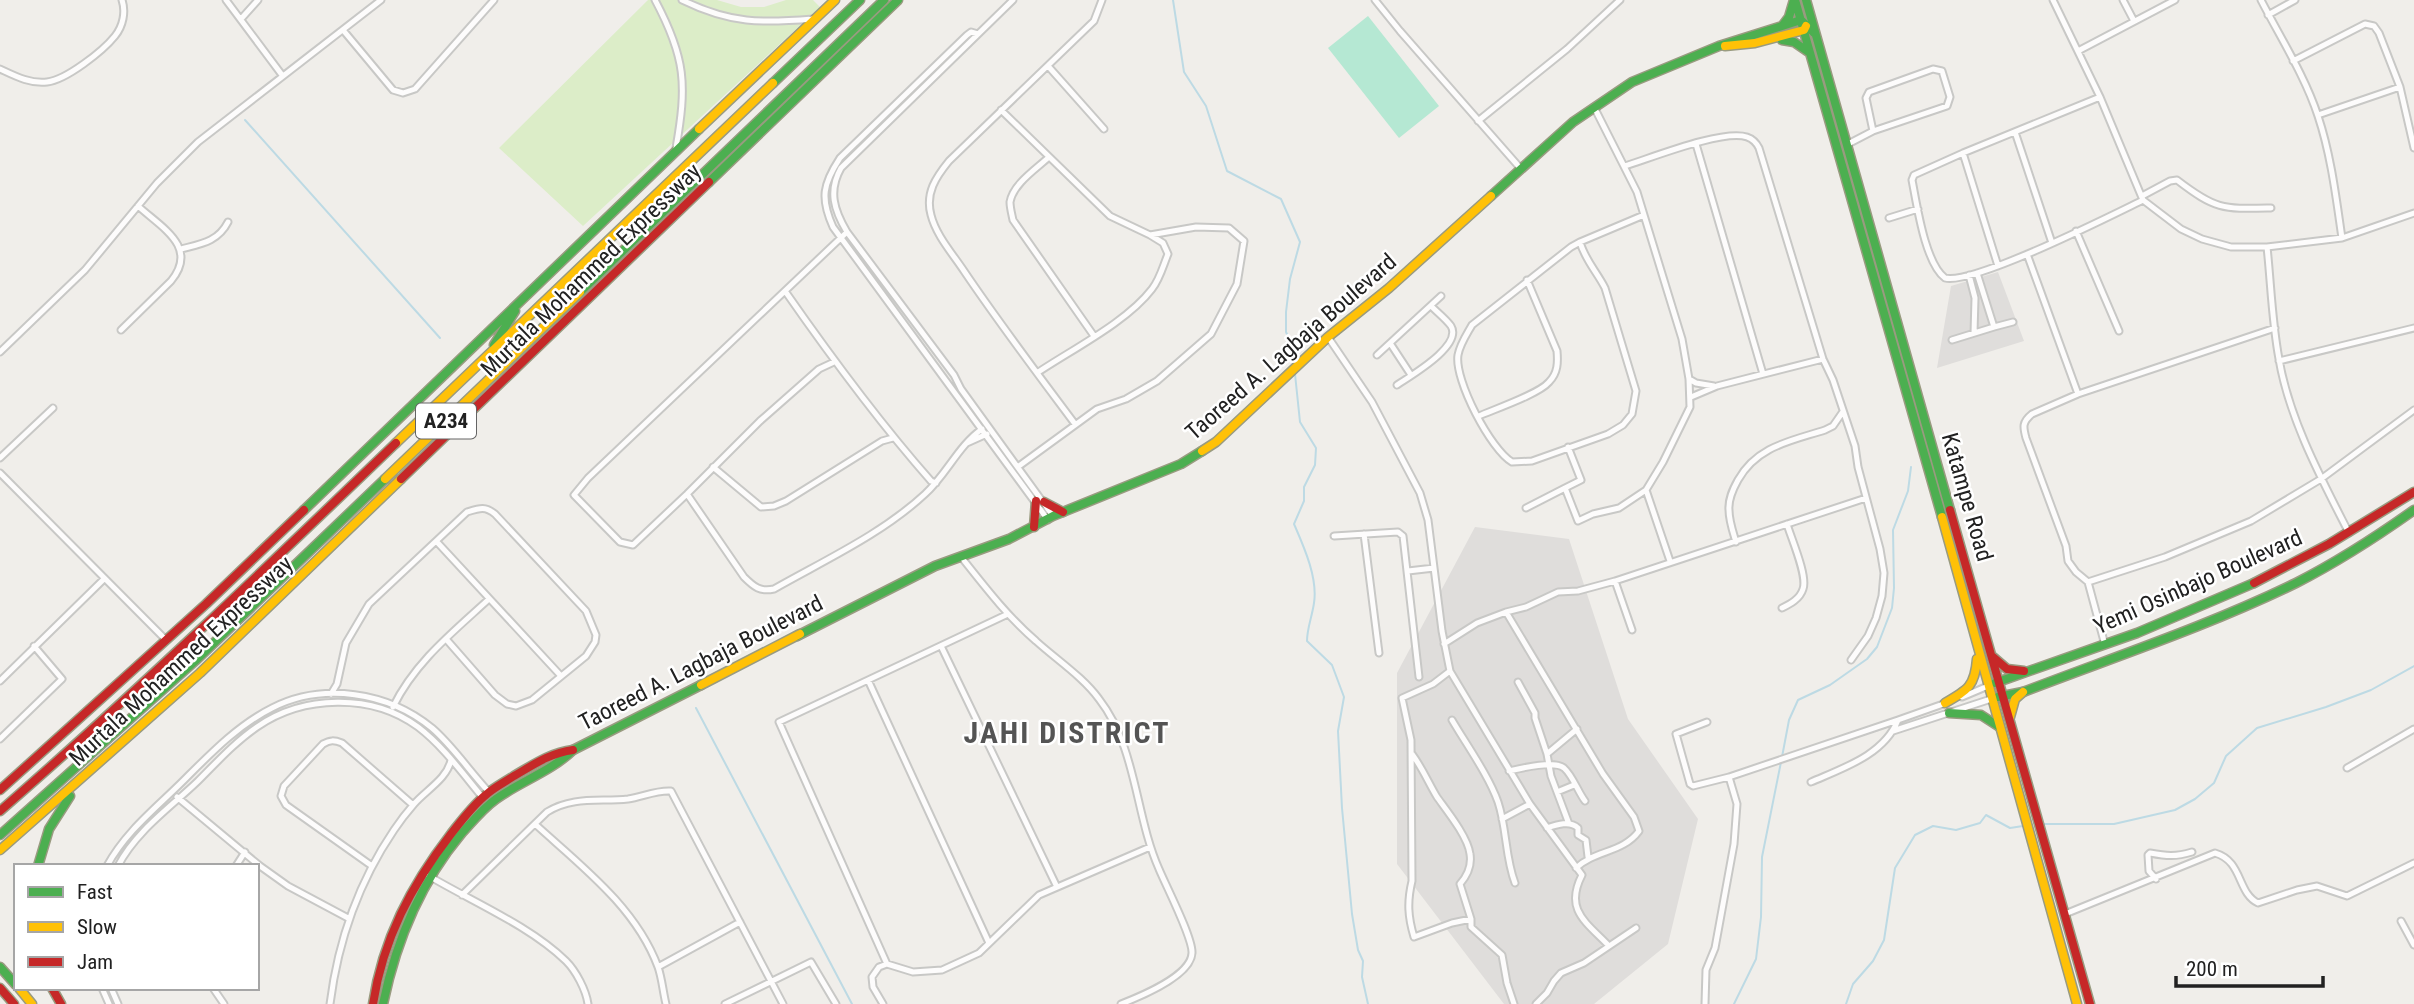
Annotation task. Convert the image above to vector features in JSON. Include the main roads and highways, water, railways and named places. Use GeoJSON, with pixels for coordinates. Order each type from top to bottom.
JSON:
{"type":"FeatureCollection","features":[{"type":"Feature","properties":{"kind":"main road","name":"Murtala Mohammed Expressway"},"geometry":{"type":"LineString","coordinates":[[0,790],[166,640],[835,0]]}},
{"type":"Feature","properties":{"kind":"main road","name":"Murtala Mohammed Expressway"},"geometry":{"type":"LineString","coordinates":[[0,811],[142,686],[860,0]]}},
{"type":"Feature","properties":{"kind":"main road","name":"Murtala Mohammed Expressway"},"geometry":{"type":"LineString","coordinates":[[0,835],[160,693],[884,0]]}},
{"type":"Feature","properties":{"kind":"main road","name":"Murtala Mohammed Expressway"},"geometry":{"type":"LineString","coordinates":[[0,850],[120,746],[508,377],[898,0]]}},
{"type":"Feature","properties":{"kind":"main road"},"geometry":{"type":"LineString","coordinates":[[1783,25],[1793,9],[1794,0]]}},
{"type":"Feature","properties":{"kind":"main road","name":"Katampe Road"},"geometry":{"type":"LineString","coordinates":[[1794,0],[1804,25],[1810,54],[1922,442],[2077,1004]]}},
{"type":"Feature","properties":{"kind":"main road","name":"Katampe Road"},"geometry":{"type":"LineString","coordinates":[[1806,0],[2090,1004]]}},
{"type":"Feature","properties":{"kind":"main road"},"geometry":{"type":"LineString","coordinates":[[1810,14],[1804,25],[1815,33]]}},
{"type":"Feature","properties":{"kind":"main road","name":"Taoreed A. Lagbaja Boulevard"},"geometry":{"type":"LineString","coordinates":[[373,1004],[387,941],[404,901],[468,825],[492,802],[515,786],[558,762],[573,750],[935,566],[962,558],[1063,512],[1181,464],[1216,442],[1328,337],[1389,288],[1573,122],[1594,107],[1632,82],[1719,46],[1783,25],[1804,25]]}},
{"type":"Feature","properties":{"kind":"main road","name":"Taoreed A. Lagbaja Boulevard"},"geometry":{"type":"LineString","coordinates":[[1719,46],[1740,47],[1772,40],[1804,25]]}},
{"type":"Feature","properties":{"kind":"main road"},"geometry":{"type":"LineString","coordinates":[[1772,40],[1791,39],[1810,54]]}},
{"type":"Feature","properties":{"kind":"main road"},"geometry":{"type":"LineString","coordinates":[[486,358],[524,297]]}},
{"type":"Feature","properties":{"kind":"main road"},"geometry":{"type":"LineString","coordinates":[[508,377],[546,326]]}},
{"type":"Feature","properties":{"kind":"main road","name":"Yemi Osinbajo Boulevard"},"geometry":{"type":"LineString","coordinates":[[1988,686],[2105,646],[2276,573],[2349,534],[2414,492]]}},
{"type":"Feature","properties":{"kind":"main road"},"geometry":{"type":"LineString","coordinates":[[1034,527],[1040,502],[1063,512]]}},
{"type":"Feature","properties":{"kind":"main road","name":"Yemi Osinbajo Boulevard"},"geometry":{"type":"LineString","coordinates":[[1991,699],[2023,691],[2278,591],[2308,576],[2414,510]]}},
{"type":"Feature","properties":{"kind":"main road"},"geometry":{"type":"LineString","coordinates":[[2189,612],[2194,626]]}},
{"type":"Feature","properties":{"kind":"main road","name":"Taoreed A. Lagbaja Boulevard"},"geometry":{"type":"LineString","coordinates":[[796,636],[821,623]]}},
{"type":"Feature","properties":{"kind":"main road"},"geometry":{"type":"LineString","coordinates":[[1945,704],[1972,686],[1977,677],[1978,649]]}},
{"type":"Feature","properties":{"kind":"main road"},"geometry":{"type":"LineString","coordinates":[[1990,654],[2007,669],[2038,669]]}},
{"type":"Feature","properties":{"kind":"main road"},"geometry":{"type":"LineString","coordinates":[[2010,720],[2012,705],[2023,691]]}},
{"type":"Feature","properties":{"kind":"main road"},"geometry":{"type":"LineString","coordinates":[[1949,713],[1981,715],[1990,719],[2000,729]]}},
{"type":"Feature","properties":{"kind":"main road"},"geometry":{"type":"LineString","coordinates":[[0,780],[53,744]]}},
{"type":"Feature","properties":{"kind":"main road"},"geometry":{"type":"LineString","coordinates":[[39,864],[50,829],[64,804],[120,746]]}},
{"type":"Feature","properties":{"kind":"main road","name":"Taoreed A. Lagbaja Boulevard"},"geometry":{"type":"LineString","coordinates":[[383,1004],[393,958],[426,874],[460,823],[486,795],[542,759],[562,751],[573,750]]}},
{"type":"Feature","properties":{"kind":"main road"},"geometry":{"type":"LineString","coordinates":[[0,967],[14,983]]}},
{"type":"Feature","properties":{"kind":"main road"},"geometry":{"type":"LineString","coordinates":[[0,988],[14,1004]]}},
{"type":"Feature","properties":{"kind":"main road"},"geometry":{"type":"LineString","coordinates":[[20,990],[32,1004]]}},
{"type":"Feature","properties":{"kind":"waterway"},"geometry":{"type":"LineString","coordinates":[[1173,0],[1184,72],[1206,106],[1227,171],[1281,199],[1300,242],[1290,279],[1286,312],[1286,332],[1291,343],[1294,365]]}},
{"type":"Feature","properties":{"kind":"waterway"},"geometry":{"type":"LineString","coordinates":[[245,120],[440,338]]}},
{"type":"Feature","properties":{"kind":"waterway"},"geometry":{"type":"LineString","coordinates":[[1295,374],[1300,422],[1316,448],[1315,465],[1304,487],[1304,501],[1294,524],[1314,583],[1314,603],[1307,641],[1332,665],[1344,697],[1338,731],[1342,808],[1352,914],[1358,950],[1363,961],[1362,977],[1368,1004]]}},
{"type":"Feature","properties":{"kind":"waterway"},"geometry":{"type":"LineString","coordinates":[[1782,757],[1789,720],[1798,700],[1830,685],[1867,659],[1877,647],[1892,608],[1893,530],[1908,491],[1911,467]]}},
{"type":"Feature","properties":{"kind":"waterway"},"geometry":{"type":"LineString","coordinates":[[2043,824],[2114,824],[2175,810],[2195,799],[2214,783],[2226,756],[2257,728],[2371,690],[2414,666]]}},
{"type":"Feature","properties":{"kind":"waterway"},"geometry":{"type":"LineString","coordinates":[[696,708],[852,1004]]}},
{"type":"Feature","properties":{"kind":"waterway"},"geometry":{"type":"LineString","coordinates":[[1734,1004],[1756,959],[1761,917],[1762,857],[1781,762]]}},
{"type":"Feature","properties":{"kind":"waterway"},"geometry":{"type":"LineString","coordinates":[[1846,1004],[1853,984],[1873,961],[1884,940],[1895,868],[1915,835],[1933,826],[1956,830],[1980,823],[1986,815],[2010,828],[2023,826]]}},
{"type":"Feature","properties":{"kind":"district","name":"JAHI DISTRICT"},"geometry":{"type":"Point","coordinates":[1067,732]}}]}
